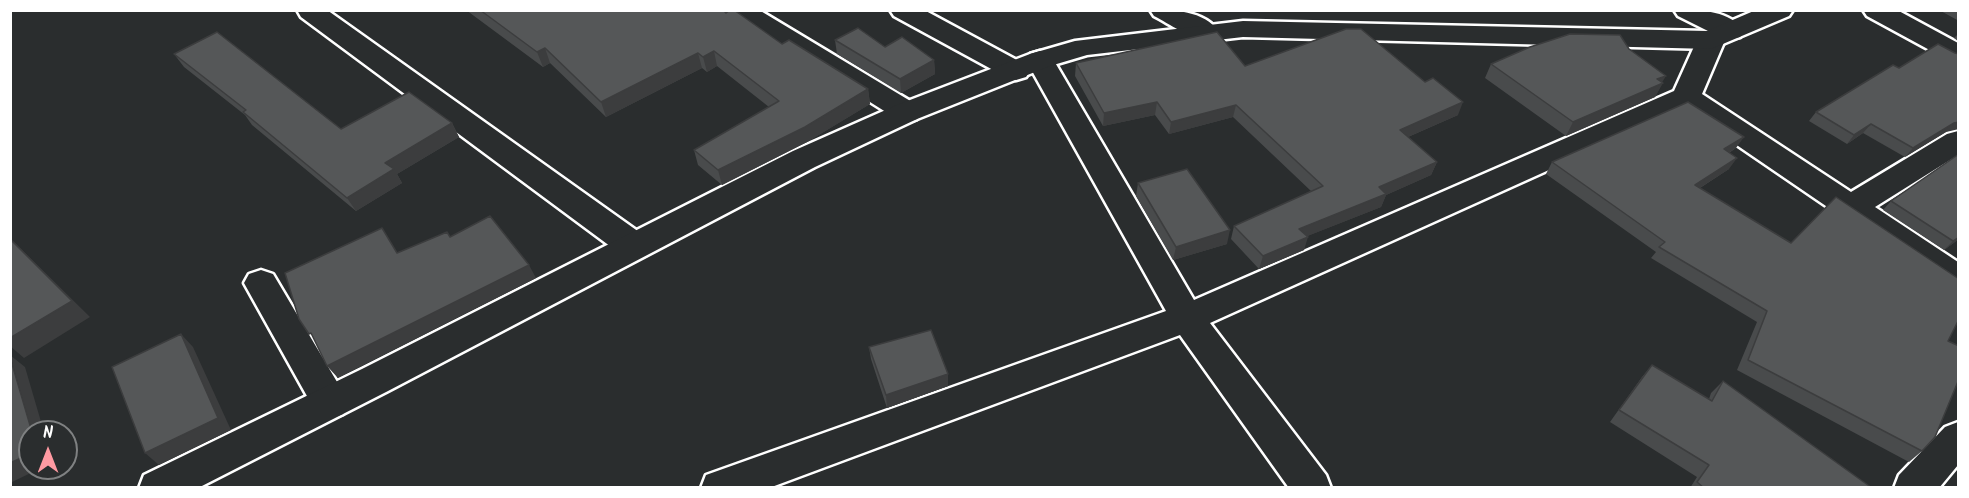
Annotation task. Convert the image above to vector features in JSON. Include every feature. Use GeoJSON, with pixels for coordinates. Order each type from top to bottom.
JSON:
{"type":"FeatureCollection","features":[{"type":"Feature","properties":{"kind":"street"},"geometry":{"type":"LineString","coordinates":[[738,10],[772,28],[907,112]]}},
{"type":"Feature","properties":{"kind":"street"},"geometry":{"type":"LineString","coordinates":[[903,10],[1028,65],[1187,318],[1312,488]]}},
{"type":"Feature","properties":{"kind":"street"},"geometry":{"type":"LineString","coordinates":[[1163,10],[1205,32]]}},
{"type":"Feature","properties":{"kind":"street"},"geometry":{"type":"LineString","coordinates":[[1687,10],[1720,35]]}},
{"type":"Feature","properties":{"kind":"street"},"geometry":{"type":"LineString","coordinates":[[177,484],[804,159],[907,112],[1028,65],[1085,47],[1244,28],[1720,35],[1779,10]]}},
{"type":"Feature","properties":{"kind":"street"},"geometry":{"type":"LineString","coordinates":[[1876,10],[1959,54]]}},
{"type":"Feature","properties":{"kind":"street"},"geometry":{"type":"LineString","coordinates":[[309,11],[634,246]]}},
{"type":"Feature","properties":{"kind":"street"},"geometry":{"type":"LineString","coordinates":[[720,488],[1187,318],[1686,96],[1720,35]]}},
{"type":"Feature","properties":{"kind":"street"},"geometry":{"type":"LineString","coordinates":[[1686,96],[1959,279]]}},
{"type":"Feature","properties":{"kind":"street"},"geometry":{"type":"LineString","coordinates":[[1851,207],[1959,141]]}},
{"type":"Feature","properties":{"kind":"street"},"geometry":{"type":"LineString","coordinates":[[261,283],[330,403]]}},
{"type":"Feature","properties":{"kind":"street"},"geometry":{"type":"LineString","coordinates":[[1913,488],[1959,439]]}},
{"type":"Feature","properties":{"kind":"building"},"geometry":{"type":"Polygon","coordinates":[[[480,10],[723,10],[726,13],[734,10],[782,44],[789,40],[868,89],[805,127],[718,170],[694,150],[779,101],[714,51],[703,57],[698,53],[601,102],[545,48],[537,52],[480,10]]]}},
{"type":"Feature","properties":{"kind":"building"},"geometry":{"type":"Polygon","coordinates":[[[858,28],[885,47],[902,37],[934,60],[900,79],[835,40],[858,28]]]}},
{"type":"Feature","properties":{"kind":"building"},"geometry":{"type":"Polygon","coordinates":[[[1346,29],[1361,29],[1425,82],[1433,78],[1463,102],[1400,130],[1437,162],[1379,187],[1386,194],[1299,229],[1308,237],[1263,256],[1234,226],[1323,186],[1236,105],[1171,122],[1157,102],[1104,113],[1076,63],[1217,32],[1245,66],[1346,29]]]}},
{"type":"Feature","properties":{"kind":"building"},"geometry":{"type":"Polygon","coordinates":[[[217,32],[341,129],[409,92],[452,123],[385,163],[394,169],[347,198],[243,112],[246,110],[174,54],[217,32]]]}},
{"type":"Feature","properties":{"kind":"building"},"geometry":{"type":"Polygon","coordinates":[[[1570,34],[1620,35],[1629,49],[1666,76],[1657,79],[1663,83],[1573,122],[1491,64],[1530,47],[1570,34]]]}},
{"type":"Feature","properties":{"kind":"building"},"geometry":{"type":"Polygon","coordinates":[[[1938,44],[1959,54],[1959,122],[1913,148],[1871,124],[1854,135],[1816,112],[1893,65],[1899,68],[1938,44]]]}},
{"type":"Feature","properties":{"kind":"building"},"geometry":{"type":"Polygon","coordinates":[[[1688,102],[1744,137],[1724,149],[1737,158],[1695,185],[1791,243],[1836,197],[1959,279],[1959,319],[1948,341],[1959,346],[1959,379],[1935,437],[1922,451],[1748,360],[1767,311],[1659,247],[1665,242],[1552,162],[1688,102]]]}},
{"type":"Feature","properties":{"kind":"building"},"geometry":{"type":"Polygon","coordinates":[[[1959,154],[1959,237],[1953,241],[1891,201],[1959,154]]]}},
{"type":"Feature","properties":{"kind":"building"},"geometry":{"type":"Polygon","coordinates":[[[1187,169],[1230,230],[1176,247],[1138,183],[1187,169]]]}},
{"type":"Feature","properties":{"kind":"building"},"geometry":{"type":"Polygon","coordinates":[[[490,216],[529,265],[327,366],[311,333],[309,334],[299,319],[285,273],[382,228],[397,253],[447,232],[450,237],[490,216]]]}},
{"type":"Feature","properties":{"kind":"building"},"geometry":{"type":"Polygon","coordinates":[[[10,239],[72,301],[10,338],[10,239]]]}},
{"type":"Feature","properties":{"kind":"building"},"geometry":{"type":"Polygon","coordinates":[[[931,330],[948,374],[886,395],[869,347],[931,330]]]}},
{"type":"Feature","properties":{"kind":"building"},"geometry":{"type":"Polygon","coordinates":[[[181,334],[218,418],[145,453],[112,367],[181,334]]]}},
{"type":"Feature","properties":{"kind":"building"},"geometry":{"type":"Polygon","coordinates":[[[10,357],[28,420],[18,420],[18,459],[10,463],[10,357]]]}},
{"type":"Feature","properties":{"kind":"building"},"geometry":{"type":"Polygon","coordinates":[[[1652,365],[1712,401],[1723,381],[1872,488],[1704,488],[1697,482],[1709,465],[1619,410],[1652,365]]]}}]}
